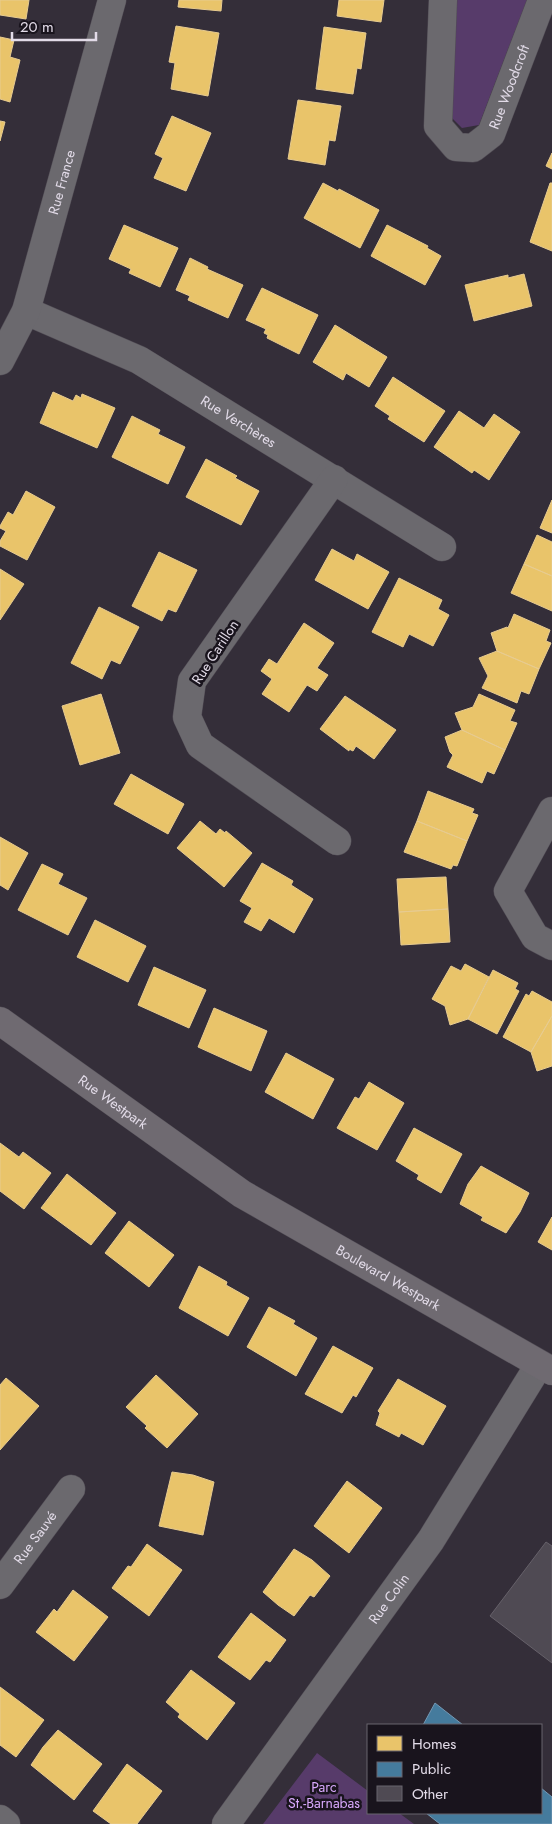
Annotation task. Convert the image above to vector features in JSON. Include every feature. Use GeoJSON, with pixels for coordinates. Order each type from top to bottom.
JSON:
{"type":"FeatureCollection","features":[{"type":"Feature","properties":{"kind":"street","name":"Rue France"},"geometry":{"type":"LineString","coordinates":[[0,361],[26,312],[112,0]]}},
{"type":"Feature","properties":{"kind":"street","name":"Rue Woodcroft"},"geometry":{"type":"LineString","coordinates":[[443,0],[438,126],[456,147],[472,148],[491,134],[542,0]]}},
{"type":"Feature","properties":{"kind":"street","name":"Rue Verchères"},"geometry":{"type":"LineString","coordinates":[[26,312],[139,360],[334,479],[442,548]]}},
{"type":"Feature","properties":{"kind":"street","name":"Rue Carillon"},"geometry":{"type":"LineString","coordinates":[[334,479],[192,681],[187,717],[200,744],[337,841]]}},
{"type":"Feature","properties":{"kind":"street"},"geometry":{"type":"LineString","coordinates":[[552,811],[508,891],[535,937],[552,946]]}},
{"type":"Feature","properties":{"kind":"street","name":"Rue Westpark"},"geometry":{"type":"LineString","coordinates":[[3,1030],[225,1182]]}},
{"type":"Feature","properties":{"kind":"street","name":"Boulevard Westpark"},"geometry":{"type":"LineString","coordinates":[[225,1182],[242,1194],[545,1368]]}},
{"type":"Feature","properties":{"kind":"street","name":"Rue Colin"},"geometry":{"type":"LineString","coordinates":[[226,1824],[431,1540],[545,1368]]}},
{"type":"Feature","properties":{"kind":"street","name":"Rue Sauvé"},"geometry":{"type":"LineString","coordinates":[[0,1586],[71,1490]]}},
{"type":"Feature","properties":{"kind":"street"},"geometry":{"type":"LineString","coordinates":[[0,1819],[6,1824]]}},
{"type":"Feature","properties":{"kind":"green space"},"geometry":{"type":"Polygon","coordinates":[[[455,0],[527,0],[479,125],[462,128],[452,118],[455,0]]]}},
{"type":"Feature","properties":{"kind":"green space","name":"Parc St.-Barnabas"},"geometry":{"type":"Polygon","coordinates":[[[317,1753],[367,1790],[367,1814],[400,1814],[414,1824],[263,1824],[317,1753]]]}},
{"type":"Feature","properties":{"kind":"building: Homes"},"geometry":{"type":"Polygon","coordinates":[[[0,0],[29,0],[26,19],[0,15],[0,0]]]}},
{"type":"Feature","properties":{"kind":"building: Homes"},"geometry":{"type":"Polygon","coordinates":[[[179,0],[222,0],[221,11],[178,7],[179,0]]]}},
{"type":"Feature","properties":{"kind":"building: Homes"},"geometry":{"type":"Polygon","coordinates":[[[339,0],[384,0],[381,22],[337,16],[339,0]]]}},
{"type":"Feature","properties":{"kind":"building: Homes"},"geometry":{"type":"Polygon","coordinates":[[[176,26],[219,33],[208,96],[171,89],[175,63],[169,62],[176,26]]]}},
{"type":"Feature","properties":{"kind":"building: Homes"},"geometry":{"type":"Polygon","coordinates":[[[324,27],[366,33],[361,69],[357,68],[353,94],[316,89],[324,27]]]}},
{"type":"Feature","properties":{"kind":"building: Homes"},"geometry":{"type":"Polygon","coordinates":[[[0,37],[14,40],[10,57],[20,60],[10,102],[0,99],[0,37]]]}},
{"type":"Feature","properties":{"kind":"building: Homes"},"geometry":{"type":"Polygon","coordinates":[[[298,100],[341,106],[335,141],[329,140],[325,165],[288,159],[298,100]]]}},
{"type":"Feature","properties":{"kind":"building: Homes"},"geometry":{"type":"Polygon","coordinates":[[[172,116],[211,133],[186,191],[154,178],[163,158],[155,154],[172,116]]]}},
{"type":"Feature","properties":{"kind":"building: Homes"},"geometry":{"type":"Polygon","coordinates":[[[0,121],[5,122],[0,141],[0,121]]]}},
{"type":"Feature","properties":{"kind":"building: Homes"},"geometry":{"type":"Polygon","coordinates":[[[552,153],[552,169],[546,166],[552,153]]]}},
{"type":"Feature","properties":{"kind":"building: Homes"},"geometry":{"type":"Polygon","coordinates":[[[323,183],[338,191],[339,189],[379,210],[360,248],[304,218],[323,183]]]}},
{"type":"Feature","properties":{"kind":"building: Homes"},"geometry":{"type":"Polygon","coordinates":[[[550,183],[552,183],[552,251],[530,242],[550,183]]]}},
{"type":"Feature","properties":{"kind":"building: Homes"},"geometry":{"type":"Polygon","coordinates":[[[124,225],[178,248],[160,287],[129,273],[131,269],[109,259],[124,225]]]}},
{"type":"Feature","properties":{"kind":"building: Homes"},"geometry":{"type":"Polygon","coordinates":[[[387,225],[428,246],[427,248],[441,256],[425,285],[371,256],[387,225]]]}},
{"type":"Feature","properties":{"kind":"building: Homes"},"geometry":{"type":"Polygon","coordinates":[[[190,258],[208,267],[207,269],[243,285],[228,318],[188,300],[190,296],[176,290],[190,258]]]}},
{"type":"Feature","properties":{"kind":"building: Homes"},"geometry":{"type":"Polygon","coordinates":[[[524,274],[532,306],[474,321],[465,285],[508,275],[508,278],[524,274]]]}},
{"type":"Feature","properties":{"kind":"building: Homes"},"geometry":{"type":"Polygon","coordinates":[[[262,288],[318,315],[299,354],[267,338],[268,335],[264,333],[266,329],[246,320],[262,288]]]}},
{"type":"Feature","properties":{"kind":"building: Homes"},"geometry":{"type":"Polygon","coordinates":[[[335,325],[387,357],[369,387],[346,373],[343,380],[313,362],[335,325]]]}},
{"type":"Feature","properties":{"kind":"building: Homes"},"geometry":{"type":"Polygon","coordinates":[[[393,377],[445,411],[424,442],[388,419],[390,416],[375,406],[393,377]]]}},
{"type":"Feature","properties":{"kind":"building: Homes"},"geometry":{"type":"Polygon","coordinates":[[[53,392],[73,401],[76,395],[81,398],[82,394],[115,408],[97,448],[40,423],[53,392]]]}},
{"type":"Feature","properties":{"kind":"building: Homes"},"geometry":{"type":"Polygon","coordinates":[[[459,411],[484,428],[494,414],[520,432],[489,480],[474,470],[472,473],[434,447],[459,411]]]}},
{"type":"Feature","properties":{"kind":"building: Homes"},"geometry":{"type":"Polygon","coordinates":[[[132,416],[160,430],[158,434],[185,447],[168,484],[112,457],[132,416]]]}},
{"type":"Feature","properties":{"kind":"building: Homes"},"geometry":{"type":"Polygon","coordinates":[[[206,459],[259,491],[241,525],[186,497],[206,459]]]}},
{"type":"Feature","properties":{"kind":"building: Homes"},"geometry":{"type":"Polygon","coordinates":[[[26,491],[55,507],[27,560],[0,546],[0,541],[6,531],[0,528],[0,526],[8,512],[13,515],[26,491]]]}},
{"type":"Feature","properties":{"kind":"building: Homes"},"geometry":{"type":"Polygon","coordinates":[[[552,500],[552,533],[540,528],[552,500]]]}},
{"type":"Feature","properties":{"kind":"building: Homes"},"geometry":{"type":"Polygon","coordinates":[[[537,535],[552,542],[552,576],[524,564],[537,535]]]}},
{"type":"Feature","properties":{"kind":"building: Homes"},"geometry":{"type":"Polygon","coordinates":[[[332,549],[354,561],[357,554],[389,572],[368,609],[315,580],[332,549]]]}},
{"type":"Feature","properties":{"kind":"building: Homes"},"geometry":{"type":"Polygon","coordinates":[[[159,552],[197,570],[176,612],[168,609],[162,621],[132,606],[159,552]]]}},
{"type":"Feature","properties":{"kind":"building: Homes"},"geometry":{"type":"Polygon","coordinates":[[[524,564],[552,576],[552,611],[511,593],[524,564]]]}},
{"type":"Feature","properties":{"kind":"building: Homes"},"geometry":{"type":"Polygon","coordinates":[[[0,569],[24,584],[0,620],[0,569]]]}},
{"type":"Feature","properties":{"kind":"building: Homes"},"geometry":{"type":"Polygon","coordinates":[[[399,578],[442,600],[438,609],[449,615],[433,646],[409,634],[403,647],[372,632],[399,578]]]}},
{"type":"Feature","properties":{"kind":"building: Homes"},"geometry":{"type":"Polygon","coordinates":[[[99,607],[139,627],[120,664],[111,660],[102,679],[71,663],[99,607]]]}},
{"type":"Feature","properties":{"kind":"building: Homes"},"geometry":{"type":"Polygon","coordinates":[[[514,614],[550,630],[546,641],[551,643],[539,669],[497,651],[491,633],[508,628],[514,614]]]}},
{"type":"Feature","properties":{"kind":"building: Homes"},"geometry":{"type":"Polygon","coordinates":[[[304,623],[334,643],[317,668],[328,675],[317,691],[307,685],[289,712],[262,694],[272,679],[261,671],[269,659],[277,664],[304,623]]]}},
{"type":"Feature","properties":{"kind":"building: Homes"},"geometry":{"type":"Polygon","coordinates":[[[497,651],[539,669],[529,694],[521,691],[517,703],[482,688],[488,676],[479,658],[497,651]]]}},
{"type":"Feature","properties":{"kind":"building: Homes"},"geometry":{"type":"Polygon","coordinates":[[[101,694],[120,753],[80,765],[62,706],[101,694]]]}},
{"type":"Feature","properties":{"kind":"building: Homes"},"geometry":{"type":"Polygon","coordinates":[[[479,694],[515,710],[510,721],[517,723],[505,750],[462,730],[455,713],[473,707],[479,694]]]}},
{"type":"Feature","properties":{"kind":"building: Homes"},"geometry":{"type":"Polygon","coordinates":[[[345,696],[396,730],[374,759],[356,746],[353,751],[349,749],[349,751],[320,729],[345,696]]]}},
{"type":"Feature","properties":{"kind":"building: Homes"},"geometry":{"type":"Polygon","coordinates":[[[462,730],[505,750],[494,774],[487,771],[482,783],[447,767],[453,755],[450,752],[445,737],[462,730]]]}},
{"type":"Feature","properties":{"kind":"building: Homes"},"geometry":{"type":"Polygon","coordinates":[[[131,774],[184,804],[168,834],[114,804],[131,774]]]}},
{"type":"Feature","properties":{"kind":"building: Homes"},"geometry":{"type":"Polygon","coordinates":[[[428,791],[474,809],[472,813],[478,815],[467,841],[417,821],[428,791]]]}},
{"type":"Feature","properties":{"kind":"building: Homes"},"geometry":{"type":"Polygon","coordinates":[[[200,821],[216,834],[220,829],[225,833],[226,831],[252,853],[224,887],[177,848],[200,821]]]}},
{"type":"Feature","properties":{"kind":"building: Homes"},"geometry":{"type":"Polygon","coordinates":[[[417,821],[467,841],[457,866],[453,865],[451,869],[404,852],[417,821]]]}},
{"type":"Feature","properties":{"kind":"building: Homes"},"geometry":{"type":"Polygon","coordinates":[[[0,837],[28,853],[8,890],[0,885],[0,837]]]}},
{"type":"Feature","properties":{"kind":"building: Homes"},"geometry":{"type":"Polygon","coordinates":[[[262,863],[293,881],[291,885],[313,899],[294,933],[269,918],[261,931],[244,922],[252,908],[240,901],[262,863]]]}},
{"type":"Feature","properties":{"kind":"building: Homes"},"geometry":{"type":"Polygon","coordinates":[[[42,864],[63,874],[58,884],[87,898],[68,935],[18,910],[42,864]]]}},
{"type":"Feature","properties":{"kind":"building: Homes"},"geometry":{"type":"Polygon","coordinates":[[[446,877],[448,909],[399,912],[397,879],[446,877]]]}},
{"type":"Feature","properties":{"kind":"building: Homes"},"geometry":{"type":"Polygon","coordinates":[[[448,909],[450,942],[401,945],[399,912],[448,909]]]}},
{"type":"Feature","properties":{"kind":"building: Homes"},"geometry":{"type":"Polygon","coordinates":[[[95,920],[146,946],[128,982],[77,957],[95,920]]]}},
{"type":"Feature","properties":{"kind":"building: Homes"},"geometry":{"type":"Polygon","coordinates":[[[465,964],[489,977],[468,1019],[450,1025],[445,1006],[432,999],[451,966],[461,971],[465,964]]]}},
{"type":"Feature","properties":{"kind":"building: Homes"},"geometry":{"type":"Polygon","coordinates":[[[154,967],[206,990],[189,1028],[138,1005],[154,967]]]}},
{"type":"Feature","properties":{"kind":"building: Homes"},"geometry":{"type":"Polygon","coordinates":[[[493,970],[518,983],[515,989],[519,991],[497,1034],[468,1019],[493,970]]]}},
{"type":"Feature","properties":{"kind":"building: Homes"},"geometry":{"type":"Polygon","coordinates":[[[532,991],[552,1002],[552,1016],[531,1052],[503,1037],[526,994],[529,996],[532,991]]]}},
{"type":"Feature","properties":{"kind":"building: Homes"},"geometry":{"type":"Polygon","coordinates":[[[214,1008],[267,1031],[251,1071],[198,1047],[214,1008]]]}},
{"type":"Feature","properties":{"kind":"building: Homes"},"geometry":{"type":"Polygon","coordinates":[[[552,1016],[552,1066],[537,1071],[531,1052],[552,1016]]]}},
{"type":"Feature","properties":{"kind":"building: Homes"},"geometry":{"type":"Polygon","coordinates":[[[286,1053],[334,1079],[313,1119],[265,1092],[286,1053]]]}},
{"type":"Feature","properties":{"kind":"building: Homes"},"geometry":{"type":"Polygon","coordinates":[[[369,1082],[404,1103],[377,1150],[337,1128],[355,1097],[359,1099],[369,1082]]]}},
{"type":"Feature","properties":{"kind":"building: Homes"},"geometry":{"type":"Polygon","coordinates":[[[414,1128],[462,1154],[441,1193],[417,1179],[419,1175],[396,1161],[414,1128]]]}},
{"type":"Feature","properties":{"kind":"building: Homes"},"geometry":{"type":"Polygon","coordinates":[[[0,1143],[19,1157],[23,1152],[51,1173],[24,1209],[0,1191],[0,1143]]]}},
{"type":"Feature","properties":{"kind":"building: Homes"},"geometry":{"type":"Polygon","coordinates":[[[481,1166],[529,1193],[520,1212],[506,1233],[481,1220],[483,1217],[460,1204],[468,1184],[481,1166]]]}},
{"type":"Feature","properties":{"kind":"building: Homes"},"geometry":{"type":"Polygon","coordinates":[[[67,1174],[116,1213],[91,1245],[41,1208],[67,1174]]]}},
{"type":"Feature","properties":{"kind":"building: Homes"},"geometry":{"type":"Polygon","coordinates":[[[552,1217],[552,1250],[538,1242],[552,1217]]]}},
{"type":"Feature","properties":{"kind":"building: Homes"},"geometry":{"type":"Polygon","coordinates":[[[129,1221],[174,1255],[149,1287],[105,1253],[129,1221]]]}},
{"type":"Feature","properties":{"kind":"building: Homes"},"geometry":{"type":"Polygon","coordinates":[[[199,1266],[227,1282],[226,1285],[249,1298],[228,1336],[179,1308],[199,1266]]]}},
{"type":"Feature","properties":{"kind":"building: Homes"},"geometry":{"type":"Polygon","coordinates":[[[269,1307],[295,1321],[293,1324],[317,1338],[296,1376],[247,1347],[269,1307]]]}},
{"type":"Feature","properties":{"kind":"building: Homes"},"geometry":{"type":"Polygon","coordinates":[[[333,1346],[373,1368],[356,1397],[353,1395],[342,1413],[305,1394],[333,1346]]]}},
{"type":"Feature","properties":{"kind":"building: Homes"},"geometry":{"type":"Polygon","coordinates":[[[156,1375],[198,1414],[167,1448],[126,1407],[156,1375]]]}},
{"type":"Feature","properties":{"kind":"building: Homes"},"geometry":{"type":"Polygon","coordinates":[[[6,1378],[39,1406],[0,1450],[0,1385],[6,1378]]]}},
{"type":"Feature","properties":{"kind":"building: Homes"},"geometry":{"type":"Polygon","coordinates":[[[398,1379],[446,1406],[423,1445],[401,1433],[399,1437],[376,1425],[380,1413],[378,1411],[398,1379]]]}},
{"type":"Feature","properties":{"kind":"building: Homes"},"geometry":{"type":"Polygon","coordinates":[[[172,1472],[193,1475],[214,1482],[203,1535],[159,1526],[172,1472]]]}},
{"type":"Feature","properties":{"kind":"building: Homes"},"geometry":{"type":"Polygon","coordinates":[[[347,1481],[382,1508],[349,1553],[314,1526],[347,1481]]]}},
{"type":"Feature","properties":{"kind":"building: Homes"},"geometry":{"type":"Polygon","coordinates":[[[147,1544],[182,1570],[149,1616],[112,1588],[128,1566],[131,1567],[147,1544]]]}},
{"type":"Feature","properties":{"kind":"building: Homes"},"geometry":{"type":"Polygon","coordinates":[[[294,1549],[312,1560],[330,1576],[314,1597],[310,1595],[294,1616],[263,1592],[294,1549]]]}},
{"type":"Feature","properties":{"kind":"building: Homes"},"geometry":{"type":"Polygon","coordinates":[[[73,1590],[108,1617],[74,1661],[36,1632],[54,1609],[57,1612],[73,1590]]]}},
{"type":"Feature","properties":{"kind":"building: Homes"},"geometry":{"type":"Polygon","coordinates":[[[251,1613],[286,1640],[270,1662],[266,1660],[250,1680],[218,1657],[251,1613]]]}},
{"type":"Feature","properties":{"kind":"building: Homes"},"geometry":{"type":"Polygon","coordinates":[[[191,1670],[235,1703],[207,1740],[178,1717],[180,1714],[166,1702],[191,1670]]]}},
{"type":"Feature","properties":{"kind":"building: Homes"},"geometry":{"type":"Polygon","coordinates":[[[0,1687],[44,1720],[16,1757],[0,1745],[0,1687]]]}},
{"type":"Feature","properties":{"kind":"building: Homes"},"geometry":{"type":"Polygon","coordinates":[[[58,1730],[102,1764],[74,1800],[31,1765],[58,1730]]]}},
{"type":"Feature","properties":{"kind":"building: Homes"},"geometry":{"type":"Polygon","coordinates":[[[127,1764],[162,1791],[137,1824],[111,1824],[93,1811],[127,1764]]]}},
{"type":"Feature","properties":{"kind":"building: Public"},"geometry":{"type":"Polygon","coordinates":[[[435,1703],[462,1724],[424,1724],[435,1703]]]}},
{"type":"Feature","properties":{"kind":"building: Public"},"geometry":{"type":"Polygon","coordinates":[[[542,1789],[552,1797],[552,1824],[440,1824],[427,1814],[542,1814],[542,1789]]]}},
{"type":"Feature","properties":{"kind":"building: Other"},"geometry":{"type":"Polygon","coordinates":[[[546,1542],[552,1546],[552,1663],[490,1616],[546,1542]]]}}]}
